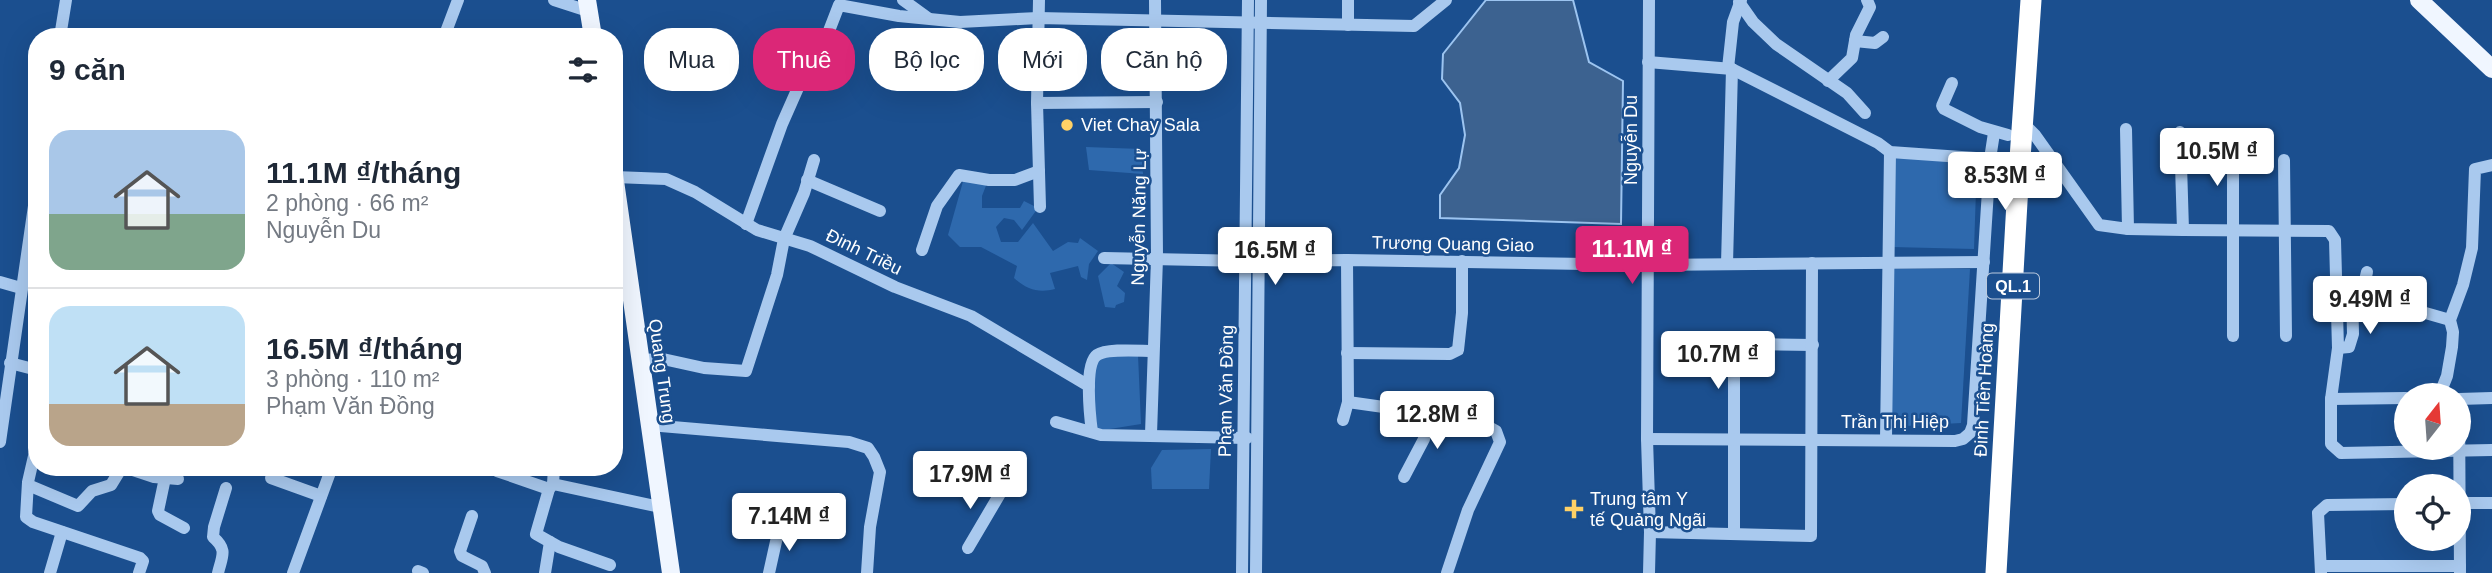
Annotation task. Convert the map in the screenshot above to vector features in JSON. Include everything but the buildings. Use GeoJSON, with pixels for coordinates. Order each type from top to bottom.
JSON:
{"type":"FeatureCollection","features":[{"type":"Feature","properties":{"kind":"highway","name":"Đinh Tiên Hoàng"},"geometry":{"type":"LineString","coordinates":[[1984,573],[2017,0]]}},
{"type":"Feature","properties":{"kind":"highway","name":"Đinh Tiên Hoàng"},"geometry":{"type":"LineString","coordinates":[[1996,573],[2008,130],[2031,0]]}},
{"type":"Feature","properties":{"kind":"main road"},"geometry":{"type":"LineString","coordinates":[[2422,1],[2492,69]]}},
{"type":"Feature","properties":{"kind":"main road"},"geometry":{"type":"LineString","coordinates":[[588,5],[592,28]]}},
{"type":"Feature","properties":{"kind":"main road","name":"Quang Trung"},"geometry":{"type":"LineString","coordinates":[[623,235],[670,573]]}},
{"type":"Feature","properties":{"kind":"street"},"geometry":{"type":"LineString","coordinates":[[61,28],[66,0]]}},
{"type":"Feature","properties":{"kind":"street"},"geometry":{"type":"LineString","coordinates":[[447,28],[458,0]]}},
{"type":"Feature","properties":{"kind":"street"},"geometry":{"type":"LineString","coordinates":[[554,0],[588,5]]}},
{"type":"Feature","properties":{"kind":"street"},"geometry":{"type":"LineString","coordinates":[[902,0],[932,20]]}},
{"type":"Feature","properties":{"kind":"street"},"geometry":{"type":"LineString","coordinates":[[1039,0],[1037,103],[1040,207]]}},
{"type":"Feature","properties":{"kind":"street","name":"Nguyễn Năng Lự"},"geometry":{"type":"LineString","coordinates":[[1152,434],[1157,258],[1155,0]]}},
{"type":"Feature","properties":{"kind":"street","name":"Phạm Văn Đồng"},"geometry":{"type":"LineString","coordinates":[[1248,0],[1254,21],[1252,261],[1258,437],[1256,573]]}},
{"type":"Feature","properties":{"kind":"street","name":"Phạm Văn Đồng"},"geometry":{"type":"LineString","coordinates":[[1254,21],[1261,0]]}},
{"type":"Feature","properties":{"kind":"street"},"geometry":{"type":"LineString","coordinates":[[1348,0],[1348,25]]}},
{"type":"Feature","properties":{"kind":"street"},"geometry":{"type":"LineString","coordinates":[[746,224],[782,124],[801,81],[827,36],[837,6],[932,20],[1038,18],[1415,26],[1446,0]]}},
{"type":"Feature","properties":{"kind":"street","name":"Nguyễn Du"},"geometry":{"type":"LineString","coordinates":[[1649,0],[1649,573]]}},
{"type":"Feature","properties":{"kind":"street"},"geometry":{"type":"LineString","coordinates":[[1828,81],[1852,58],[1855,41],[1870,7],[1867,0]]}},
{"type":"Feature","properties":{"kind":"street"},"geometry":{"type":"LineString","coordinates":[[1727,264],[1730,69],[1733,22],[1740,1]]}},
{"type":"Feature","properties":{"kind":"street"},"geometry":{"type":"LineString","coordinates":[[1740,1],[1753,22],[1776,44],[1847,93],[1865,114]]}},
{"type":"Feature","properties":{"kind":"street"},"geometry":{"type":"LineString","coordinates":[[1855,41],[1871,44],[1883,37]]}},
{"type":"Feature","properties":{"kind":"street"},"geometry":{"type":"LineString","coordinates":[[1648,62],[1730,69],[1878,143],[1890,152],[1990,159]]}},
{"type":"Feature","properties":{"kind":"street"},"geometry":{"type":"LineString","coordinates":[[1952,83],[1942,106],[1944,109],[2008,130],[2035,135],[2099,225],[2128,229],[2329,231],[2335,240],[2338,348],[2331,399],[2330,444],[2341,453],[2394,452]]}},
{"type":"Feature","properties":{"kind":"street"},"geometry":{"type":"LineString","coordinates":[[1037,103],[1157,102]]}},
{"type":"Feature","properties":{"kind":"street"},"geometry":{"type":"LineString","coordinates":[[2126,129],[2128,229]]}},
{"type":"Feature","properties":{"kind":"street"},"geometry":{"type":"LineString","coordinates":[[1984,262],[1990,159],[2008,130]]}},
{"type":"Feature","properties":{"kind":"street"},"geometry":{"type":"LineString","coordinates":[[2180,132],[2183,230]]}},
{"type":"Feature","properties":{"kind":"street"},"geometry":{"type":"LineString","coordinates":[[2233,145],[2233,336]]}},
{"type":"Feature","properties":{"kind":"street"},"geometry":{"type":"LineString","coordinates":[[1886,439],[1890,152]]}},
{"type":"Feature","properties":{"kind":"street"},"geometry":{"type":"LineString","coordinates":[[640,360],[663,359],[704,369],[746,371],[777,275],[784,239],[814,160]]}},
{"type":"Feature","properties":{"kind":"street"},"geometry":{"type":"LineString","coordinates":[[2284,160],[2286,336]]}},
{"type":"Feature","properties":{"kind":"street"},"geometry":{"type":"LineString","coordinates":[[2445,383],[2452,347],[2453,332],[2450,320],[2463,285],[2472,248],[2475,169],[2492,165]]}},
{"type":"Feature","properties":{"kind":"street"},"geometry":{"type":"LineString","coordinates":[[922,250],[937,206],[959,175],[989,180],[1015,180],[1039,171]]}},
{"type":"Feature","properties":{"kind":"street","name":"Đinh Triều"},"geometry":{"type":"LineString","coordinates":[[623,176],[666,179],[695,192],[757,230],[810,246],[912,295],[953,307],[1089,386]]}},
{"type":"Feature","properties":{"kind":"street"},"geometry":{"type":"LineString","coordinates":[[807,180],[880,211]]}},
{"type":"Feature","properties":{"kind":"street"},"geometry":{"type":"LineString","coordinates":[[0,442],[28,243]]}},
{"type":"Feature","properties":{"kind":"street","name":"Trương Quang Giao"},"geometry":{"type":"LineString","coordinates":[[1104,258],[1649,264],[1984,262]]}},
{"type":"Feature","properties":{"kind":"street"},"geometry":{"type":"LineString","coordinates":[[1343,420],[1348,402],[1347,260]]}},
{"type":"Feature","properties":{"kind":"street","name":"Phạm Văn Đồng"},"geometry":{"type":"LineString","coordinates":[[1241,573],[1242,439],[1252,261]]}},
{"type":"Feature","properties":{"kind":"street"},"geometry":{"type":"LineString","coordinates":[[1347,354],[1450,354],[1458,350],[1462,313],[1462,261]]}},
{"type":"Feature","properties":{"kind":"street","name":"Trần Thị Hiệp"},"geometry":{"type":"LineString","coordinates":[[1647,439],[1963,439],[1970,433],[1973,425],[1984,262]]}},
{"type":"Feature","properties":{"kind":"street"},"geometry":{"type":"LineString","coordinates":[[1650,532],[1811,536],[1812,263]]}},
{"type":"Feature","properties":{"kind":"street"},"geometry":{"type":"LineString","coordinates":[[2367,272],[2362,287],[2362,293],[2366,296],[2450,320]]}},
{"type":"Feature","properties":{"kind":"street"},"geometry":{"type":"LineString","coordinates":[[0,282],[21,288]]}},
{"type":"Feature","properties":{"kind":"street"},"geometry":{"type":"LineString","coordinates":[[2338,348],[2349,346],[2352,341],[2352,290]]}},
{"type":"Feature","properties":{"kind":"street"},"geometry":{"type":"LineString","coordinates":[[1695,343],[1813,345]]}},
{"type":"Feature","properties":{"kind":"street"},"geometry":{"type":"LineString","coordinates":[[1734,344],[1734,534]]}},
{"type":"Feature","properties":{"kind":"street"},"geometry":{"type":"LineString","coordinates":[[1092,432],[1089,386],[1093,359],[1099,354],[1153,351]]}},
{"type":"Feature","properties":{"kind":"street"},"geometry":{"type":"LineString","coordinates":[[10,363],[28,367]]}},
{"type":"Feature","properties":{"kind":"street"},"geometry":{"type":"LineString","coordinates":[[2331,399],[2394,398]]}},
{"type":"Feature","properties":{"kind":"street"},"geometry":{"type":"LineString","coordinates":[[2471,399],[2492,398]]}},
{"type":"Feature","properties":{"kind":"street"},"geometry":{"type":"LineString","coordinates":[[1348,402],[1475,420],[1496,431],[1500,442],[1468,510],[1447,573]]}},
{"type":"Feature","properties":{"kind":"street"},"geometry":{"type":"LineString","coordinates":[[1404,477],[1424,439],[1426,413]]}},
{"type":"Feature","properties":{"kind":"street"},"geometry":{"type":"LineString","coordinates":[[1056,422],[1101,435],[1152,434],[1242,439],[1258,437]]}},
{"type":"Feature","properties":{"kind":"street"},"geometry":{"type":"LineString","coordinates":[[649,425],[849,442],[868,448],[880,472],[870,527],[867,573]]}},
{"type":"Feature","properties":{"kind":"street"},"geometry":{"type":"LineString","coordinates":[[2471,450],[2492,450]]}},
{"type":"Feature","properties":{"kind":"street"},"geometry":{"type":"LineString","coordinates":[[31,476],[26,517],[33,522],[140,558],[143,561],[139,573]]}},
{"type":"Feature","properties":{"kind":"street"},"geometry":{"type":"LineString","coordinates":[[29,485],[78,506],[92,491],[111,485],[117,476]]}},
{"type":"Feature","properties":{"kind":"street"},"geometry":{"type":"LineString","coordinates":[[159,476],[171,479],[158,511],[160,515],[184,528]]}},
{"type":"Feature","properties":{"kind":"street"},"geometry":{"type":"LineString","coordinates":[[293,573],[329,476]]}},
{"type":"Feature","properties":{"kind":"street"},"geometry":{"type":"LineString","coordinates":[[515,476],[551,486],[660,507]]}},
{"type":"Feature","properties":{"kind":"street"},"geometry":{"type":"LineString","coordinates":[[553,476],[536,534],[610,565]]}},
{"type":"Feature","properties":{"kind":"street"},"geometry":{"type":"LineString","coordinates":[[271,478],[321,496]]}},
{"type":"Feature","properties":{"kind":"street"},"geometry":{"type":"LineString","coordinates":[[218,573],[223,550],[222,545],[213,537],[226,488]]}},
{"type":"Feature","properties":{"kind":"street"},"geometry":{"type":"LineString","coordinates":[[968,548],[1001,492]]}},
{"type":"Feature","properties":{"kind":"street"},"geometry":{"type":"LineString","coordinates":[[2471,503],[2492,503]]}},
{"type":"Feature","properties":{"kind":"street"},"geometry":{"type":"LineString","coordinates":[[2394,504],[2327,505],[2318,513],[2321,570],[2460,570],[2460,551]]}},
{"type":"Feature","properties":{"kind":"street"},"geometry":{"type":"LineString","coordinates":[[472,516],[460,551],[462,556],[482,566],[485,573]]}},
{"type":"Feature","properties":{"kind":"street"},"geometry":{"type":"LineString","coordinates":[[769,573],[779,528]]}},
{"type":"Feature","properties":{"kind":"street"},"geometry":{"type":"LineString","coordinates":[[50,573],[62,532]]}},
{"type":"Feature","properties":{"kind":"street"},"geometry":{"type":"LineString","coordinates":[[545,573],[550,542]]}},
{"type":"Feature","properties":{"kind":"shaded area"},"geometry":{"type":"Polygon","coordinates":[[[1486,0],[1573,0],[1589,62],[1623,81],[1621,224],[1440,218],[1440,195],[1459,168],[1465,135],[1460,103],[1442,79],[1443,54],[1486,0]]]}},
{"type":"Feature","properties":{"kind":"shaded area"},"geometry":{"type":"Polygon","coordinates":[[[1086,147],[1141,149],[1143,174],[1089,170],[1086,147]]]}},
{"type":"Feature","properties":{"kind":"shaded area"},"geometry":{"type":"Polygon","coordinates":[[[1894,158],[1977,161],[1974,249],[1892,247],[1894,158]]]}},
{"type":"Feature","properties":{"kind":"shaded area"},"geometry":{"type":"Polygon","coordinates":[[[964,178],[987,183],[982,196],[982,208],[1020,208],[1024,201],[1038,208],[1022,230],[1014,220],[1004,218],[996,227],[1001,242],[1018,242],[1033,223],[1053,251],[1068,242],[1078,243],[1080,238],[1098,251],[1089,264],[1087,280],[1081,277],[1078,266],[1050,273],[1055,289],[1033,290],[1014,278],[1017,266],[981,247],[960,247],[948,235],[964,178]]]}},
{"type":"Feature","properties":{"kind":"shaded area"},"geometry":{"type":"Polygon","coordinates":[[[1111,263],[1124,272],[1117,286],[1125,293],[1124,302],[1115,308],[1105,307],[1098,276],[1111,263]]]}},
{"type":"Feature","properties":{"kind":"shaded area"},"geometry":{"type":"Polygon","coordinates":[[[1889,269],[1970,269],[1961,423],[1888,427],[1889,269]]]}},
{"type":"Feature","properties":{"kind":"shaded area"},"geometry":{"type":"Polygon","coordinates":[[[1138,355],[1141,424],[1091,432],[1092,356],[1138,355]]]}},
{"type":"Feature","properties":{"kind":"shaded area"},"geometry":{"type":"Polygon","coordinates":[[[1211,449],[1209,489],[1152,489],[1151,468],[1162,450],[1211,449]]]}},
{"type":"Feature","properties":{"kind":"place","name":"Viet Chay Sala"},"geometry":{"type":"Point","coordinates":[1067,125]}},
{"type":"Feature","properties":{"kind":"place","name":"Trung tâm Y tế Quảng Ngãi"},"geometry":{"type":"Point","coordinates":[1574,509]}}]}
